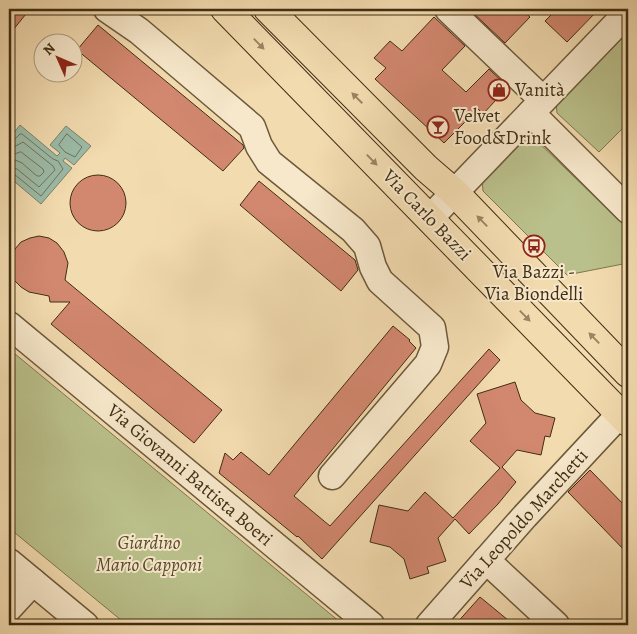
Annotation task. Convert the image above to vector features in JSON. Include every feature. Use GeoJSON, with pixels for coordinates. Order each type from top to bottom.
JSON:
{"type":"FeatureCollection","features":[{"type":"Feature","properties":{"kind":"main road","name":"Via Carlo Bazzi"},"geometry":{"type":"LineString","coordinates":[[224,9],[624,418]]}},
{"type":"Feature","properties":{"kind":"main road","name":"Via Carlo Bazzi"},"geometry":{"type":"LineString","coordinates":[[268,9],[426,168],[454,193],[628,373]]}},
{"type":"Feature","properties":{"kind":"street"},"geometry":{"type":"LineString","coordinates":[[107,9],[140,31],[252,127],[259,146],[270,162],[353,230],[367,246],[373,267],[380,281],[432,328],[435,347],[428,364],[332,476]]}},
{"type":"Feature","properties":{"kind":"street"},"geometry":{"type":"LineString","coordinates":[[448,9],[628,210]]}},
{"type":"Feature","properties":{"kind":"street"},"geometry":{"type":"LineString","coordinates":[[430,218],[628,12]]}},
{"type":"Feature","properties":{"kind":"street","name":"Via Giovanni Battista Boeri"},"geometry":{"type":"LineString","coordinates":[[9,325],[371,625]]}},
{"type":"Feature","properties":{"kind":"street","name":"Via Leopoldo Marchetti"},"geometry":{"type":"LineString","coordinates":[[429,625],[525,516],[624,418]]}},
{"type":"Feature","properties":{"kind":"street"},"geometry":{"type":"LineString","coordinates":[[486,560],[556,625]]}},
{"type":"Feature","properties":{"kind":"street"},"geometry":{"type":"LineString","coordinates":[[9,562],[85,625]]}},
{"type":"Feature","properties":{"kind":"street"},"geometry":{"type":"LineString","coordinates":[[9,608],[33,582]]}},
{"type":"Feature","properties":{"kind":"green space"},"geometry":{"type":"Polygon","coordinates":[[[628,29],[628,123],[599,152],[557,113],[556,103],[628,29]]]}},
{"type":"Feature","properties":{"kind":"green space"},"geometry":{"type":"Polygon","coordinates":[[[524,136],[534,138],[628,229],[628,263],[567,275],[483,191],[482,179],[524,136]]]}},
{"type":"Feature","properties":{"kind":"green space","name":"Giardino Mario Capponi"},"geometry":{"type":"Polygon","coordinates":[[[9,349],[344,625],[127,625],[9,528],[9,349]]]}},
{"type":"Feature","properties":{"kind":"water"},"geometry":{"type":"Polygon","coordinates":[[[20,125],[57,156],[60,153],[50,145],[66,126],[91,146],[74,165],[65,158],[63,161],[72,168],[41,204],[9,177],[9,139],[20,125]]]}},
{"type":"Feature","properties":{"kind":"building"},"geometry":{"type":"Polygon","coordinates":[[[9,9],[30,9],[9,35],[9,9]]]}},
{"type":"Feature","properties":{"kind":"building"},"geometry":{"type":"Polygon","coordinates":[[[469,9],[521,9],[530,17],[505,43],[469,9]]]}},
{"type":"Feature","properties":{"kind":"building"},"geometry":{"type":"Polygon","coordinates":[[[557,9],[599,9],[567,42],[545,21],[557,9]]]}},
{"type":"Feature","properties":{"kind":"building"},"geometry":{"type":"Polygon","coordinates":[[[434,17],[465,46],[442,70],[466,92],[489,69],[508,87],[483,114],[478,109],[444,143],[375,79],[386,68],[374,58],[390,41],[402,51],[434,17]]]}},
{"type":"Feature","properties":{"kind":"building"},"geometry":{"type":"Polygon","coordinates":[[[98,25],[243,145],[244,148],[223,171],[82,54],[82,44],[98,25]]]}},
{"type":"Feature","properties":{"kind":"building"},"geometry":{"type":"Polygon","coordinates":[[[92,175],[104,175],[114,179],[122,187],[126,203],[122,219],[114,227],[104,231],[92,231],[82,227],[74,219],[70,209],[70,197],[74,187],[82,179],[92,175]]]}},
{"type":"Feature","properties":{"kind":"building"},"geometry":{"type":"Polygon","coordinates":[[[259,181],[355,260],[358,270],[341,291],[240,205],[259,181]]]}},
{"type":"Feature","properties":{"kind":"building"},"geometry":{"type":"Polygon","coordinates":[[[39,236],[49,238],[57,243],[64,252],[68,263],[65,280],[222,410],[194,443],[51,324],[70,302],[50,302],[49,296],[29,292],[14,280],[10,265],[15,249],[21,242],[39,236]]]}},
{"type":"Feature","properties":{"kind":"building"},"geometry":{"type":"Polygon","coordinates":[[[393,326],[410,340],[416,348],[294,496],[330,526],[489,349],[500,360],[322,559],[298,536],[219,473],[225,453],[233,460],[241,452],[269,475],[393,326]]]}},
{"type":"Feature","properties":{"kind":"building"},"geometry":{"type":"Polygon","coordinates":[[[515,382],[521,400],[535,413],[555,418],[550,437],[545,436],[541,455],[517,450],[502,467],[516,482],[498,504],[469,534],[455,519],[438,538],[446,561],[427,567],[429,573],[410,579],[404,559],[390,547],[370,542],[379,505],[408,511],[425,492],[453,518],[500,468],[470,441],[486,423],[477,394],[515,382]]]}},
{"type":"Feature","properties":{"kind":"building"},"geometry":{"type":"Polygon","coordinates":[[[590,470],[628,509],[628,554],[568,492],[590,470]]]}},
{"type":"Feature","properties":{"kind":"building"},"geometry":{"type":"Polygon","coordinates":[[[480,597],[514,625],[455,625],[480,597]]]}},
{"type":"Feature","properties":{"kind":"place","name":"Vanità"},"geometry":{"type":"Point","coordinates":[499,90]}},
{"type":"Feature","properties":{"kind":"place","name":"Velvet Food&Drink"},"geometry":{"type":"Point","coordinates":[438,127]}},
{"type":"Feature","properties":{"kind":"place","name":"Via Bazzi - Via Biondelli"},"geometry":{"type":"Point","coordinates":[534,246]}}]}
